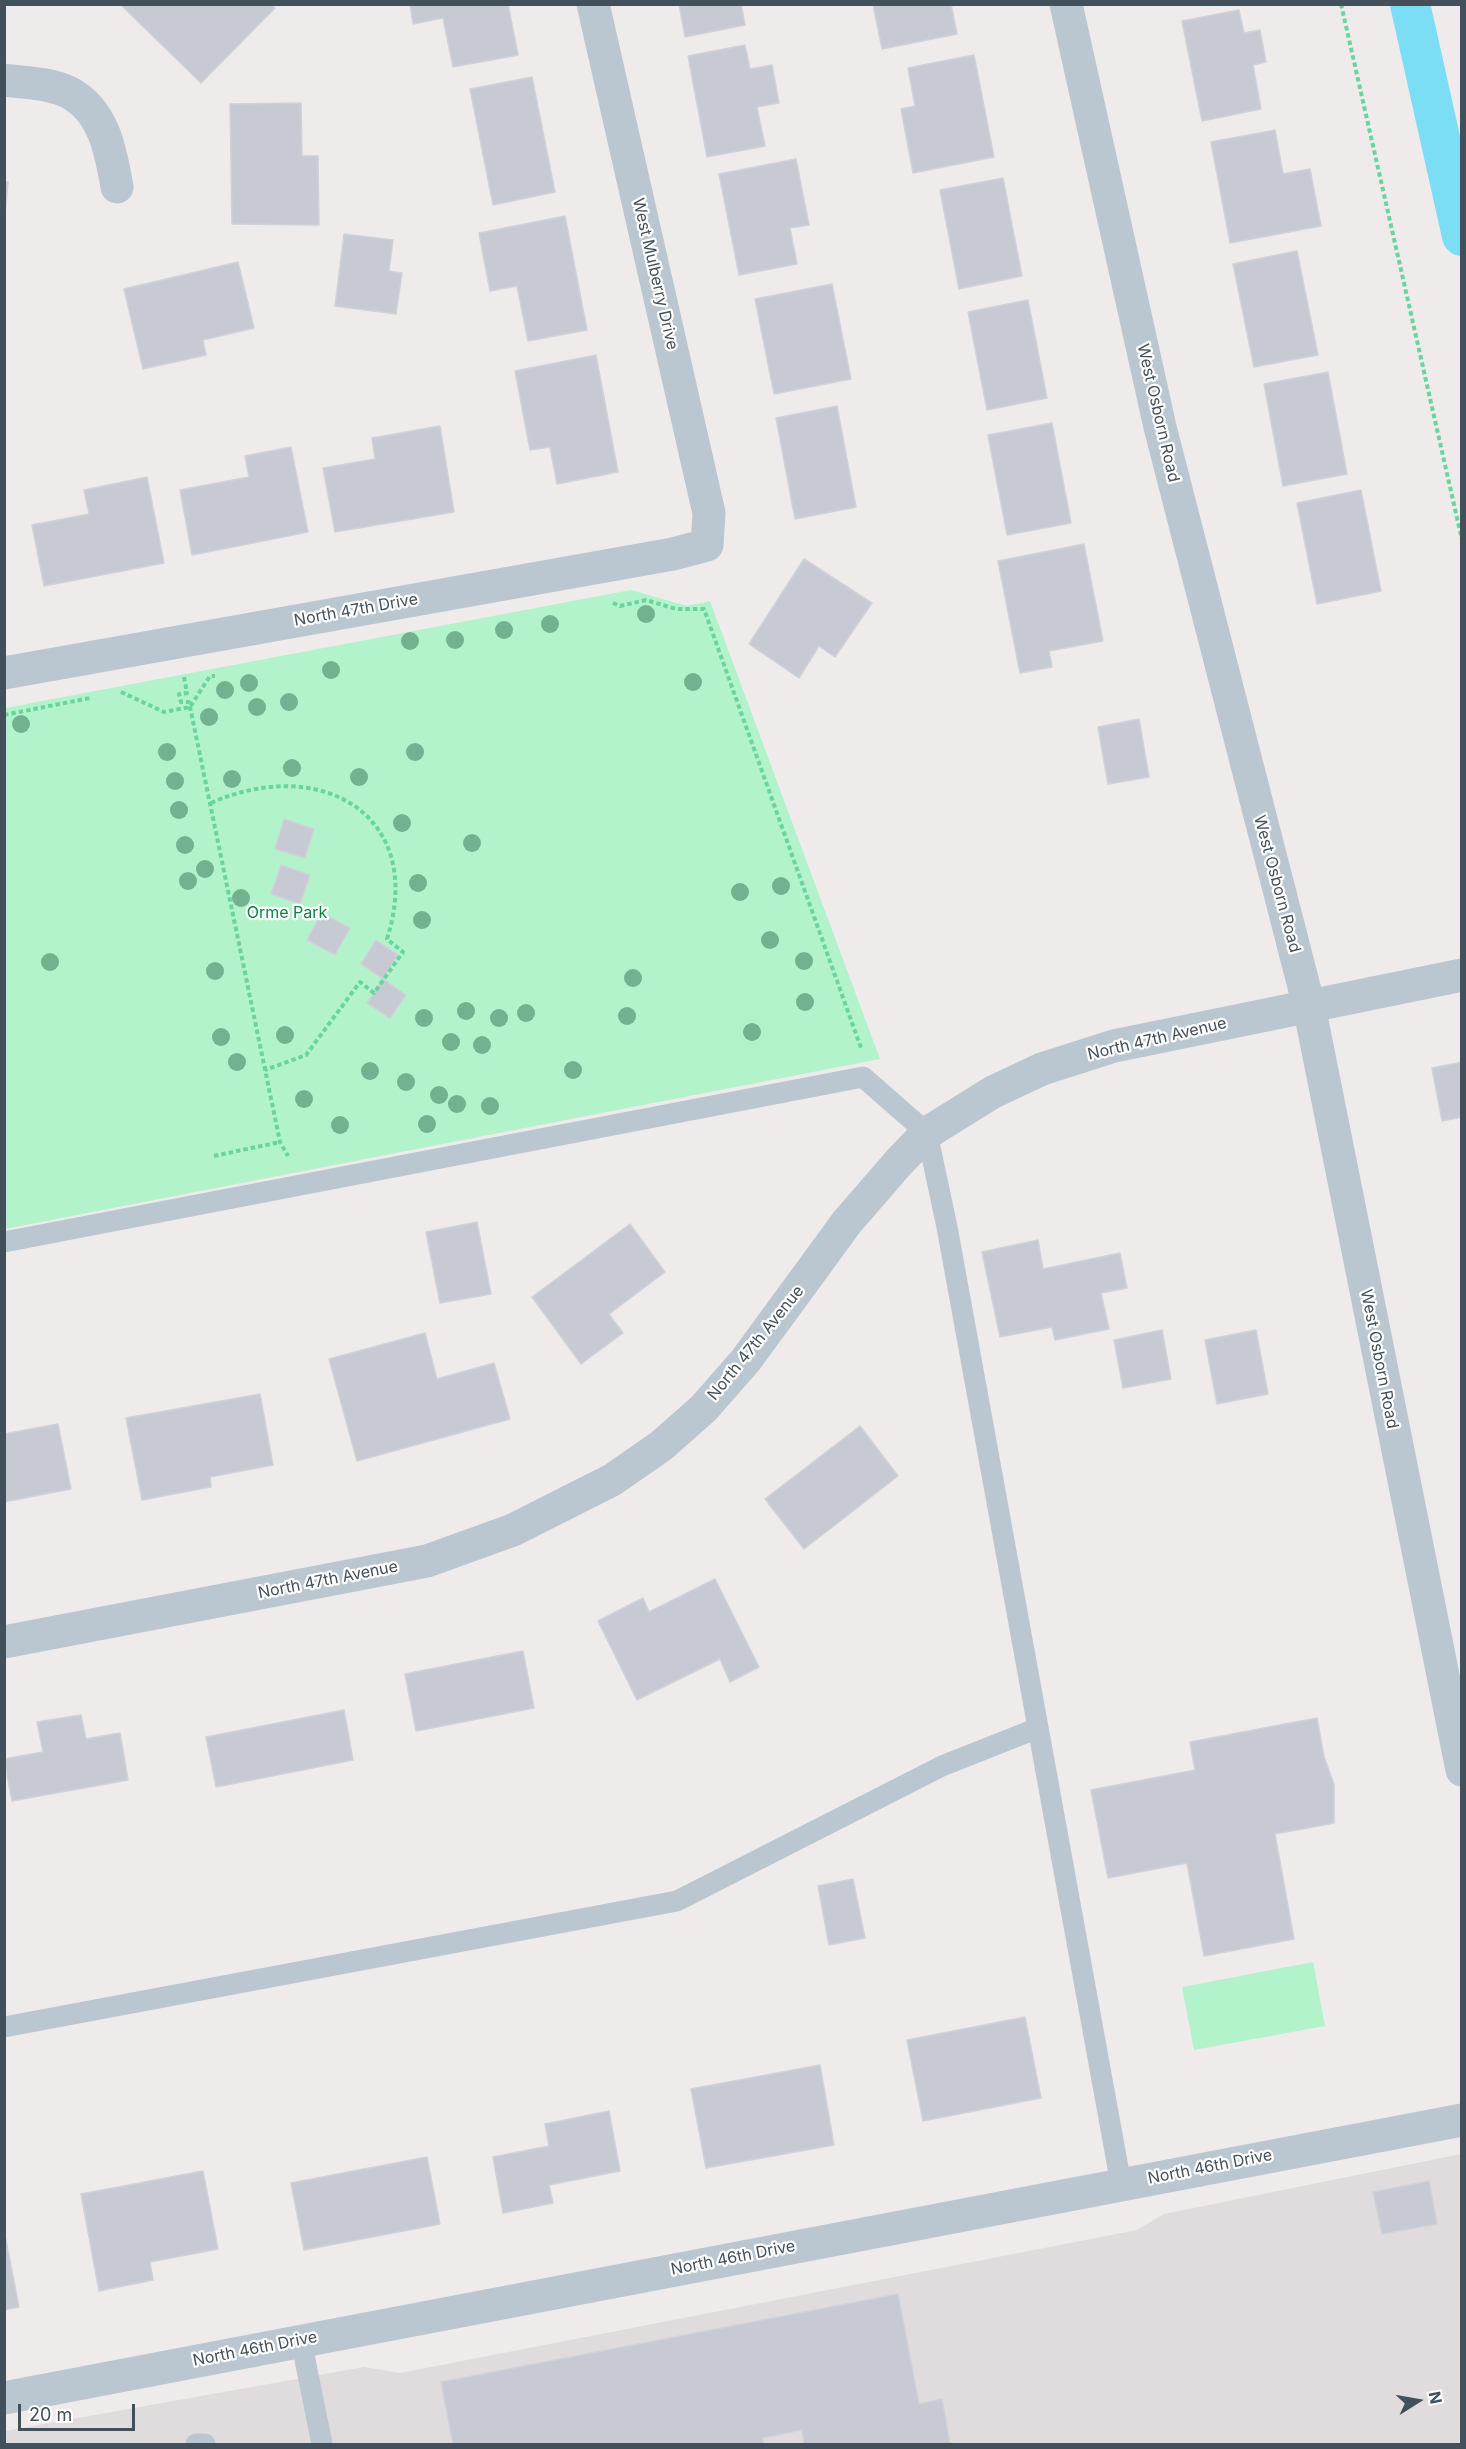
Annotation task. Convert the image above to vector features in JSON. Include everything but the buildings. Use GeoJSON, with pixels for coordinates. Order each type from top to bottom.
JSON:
{"type":"FeatureCollection","features":[{"type":"Feature","properties":{"kind":"street","name":"West Mulberry Drive"},"geometry":{"type":"LineString","coordinates":[[593,4],[709,513],[707,545]]}},
{"type":"Feature","properties":{"kind":"street","name":"West Osborn Road"},"geometry":{"type":"LineString","coordinates":[[1066,4],[1160,427],[1309,1006],[1461,1770]]}},
{"type":"Feature","properties":{"kind":"street"},"geometry":{"type":"LineString","coordinates":[[4,80],[41,84],[69,92],[89,110],[105,130],[117,187]]}},
{"type":"Feature","properties":{"kind":"street","name":"North 47th Drive"},"geometry":{"type":"LineString","coordinates":[[4,673],[673,554],[707,545]]}},
{"type":"Feature","properties":{"kind":"street","name":"North 47th Avenue"},"geometry":{"type":"LineString","coordinates":[[4,1642],[427,1561],[513,1530],[612,1480],[661,1446],[704,1408],[746,1360],[847,1222],[927,1133],[993,1092],[1042,1070],[1114,1046],[1461,975]]}},
{"type":"Feature","properties":{"kind":"street","name":"North 46th Drive"},"geometry":{"type":"LineString","coordinates":[[4,2398],[1461,2120]]}},
{"type":"Feature","properties":{"kind":"lane"},"geometry":{"type":"LineString","coordinates":[[4,1242],[863,1077],[927,1133],[1121,2184]]}},
{"type":"Feature","properties":{"kind":"lane"},"geometry":{"type":"LineString","coordinates":[[4,2027],[677,1901],[942,1766],[1038,1728]]}},
{"type":"Feature","properties":{"kind":"lane"},"geometry":{"type":"LineString","coordinates":[[301,2340],[322,2445]]}},
{"type":"Feature","properties":{"kind":"lane"},"geometry":{"type":"LineString","coordinates":[[196,2445],[206,2445]]}},
{"type":"Feature","properties":{"kind":"path"},"geometry":{"type":"LineString","coordinates":[[1341,4],[1461,540]]}},
{"type":"Feature","properties":{"kind":"path"},"geometry":{"type":"LineString","coordinates":[[605,600],[620,606],[646,600],[676,609],[704,609],[863,1054]]}},
{"type":"Feature","properties":{"kind":"path"},"geometry":{"type":"LineString","coordinates":[[178,641],[187,693],[179,694],[181,702],[189,702],[280,1142],[289,1156]]}},
{"type":"Feature","properties":{"kind":"path"},"geometry":{"type":"LineString","coordinates":[[112,694],[123,692],[164,712],[190,707],[210,676],[222,674]]}},
{"type":"Feature","properties":{"kind":"path"},"geometry":{"type":"LineString","coordinates":[[4,715],[101,696]]}},
{"type":"Feature","properties":{"kind":"path"},"geometry":{"type":"LineString","coordinates":[[210,803],[235,792],[253,788],[300,786],[328,792],[349,801],[366,814],[381,832],[392,857],[397,886],[394,917],[387,939],[403,952],[374,993],[360,982],[306,1055],[265,1070]]}},
{"type":"Feature","properties":{"kind":"path"},"geometry":{"type":"LineString","coordinates":[[214,1156],[280,1142]]}},
{"type":"Feature","properties":{"kind":"shaded area"},"geometry":{"type":"Polygon","coordinates":[[[1461,2154],[1461,2444],[5,2444],[5,2431],[364,2367],[400,2373],[1137,2230],[1164,2214],[1461,2154]]]}},
{"type":"Feature","properties":{"kind":"green space","name":"Orme Park"},"geometry":{"type":"Polygon","coordinates":[[[631,590],[687,606],[710,601],[880,1059],[5,1229],[5,708],[631,590]]]}},
{"type":"Feature","properties":{"kind":"green space"},"geometry":{"type":"Polygon","coordinates":[[[1313,1962],[1325,2026],[1194,2050],[1182,1987],[1313,1962]]]}},
{"type":"Feature","properties":{"kind":"waterway"},"geometry":{"type":"LineString","coordinates":[[1410,4],[1462,236]]}}]}
